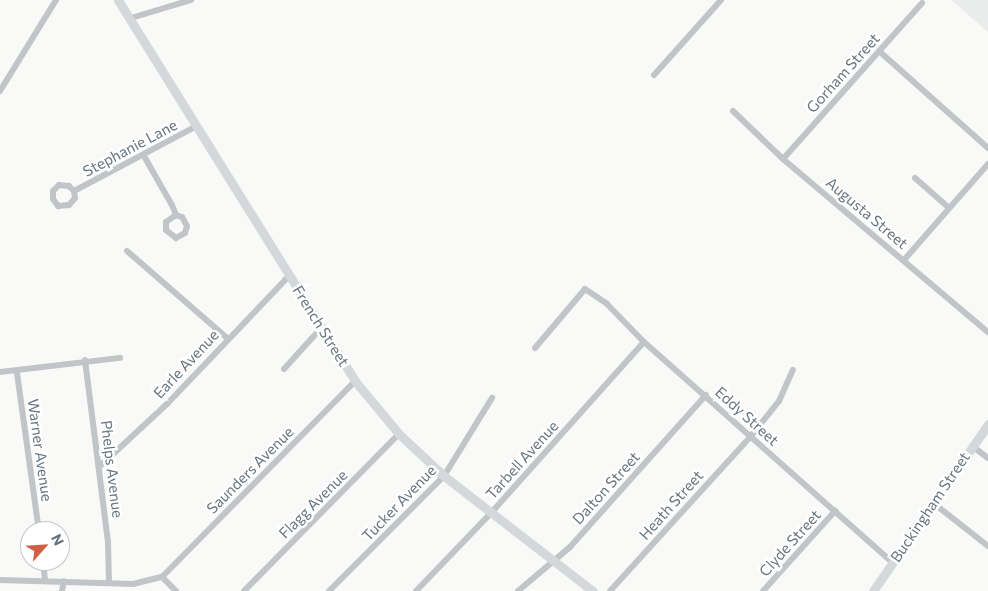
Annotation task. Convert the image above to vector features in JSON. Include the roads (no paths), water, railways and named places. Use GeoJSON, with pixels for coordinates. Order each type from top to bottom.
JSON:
{"type":"FeatureCollection","features":[{"type":"Feature","properties":{"kind":"street"},"geometry":{"type":"LineString","coordinates":[[0,90],[56,0]]}},
{"type":"Feature","properties":{"kind":"street","name":"French Street"},"geometry":{"type":"LineString","coordinates":[[118,0],[131,18],[288,276],[355,381],[399,434],[444,476],[553,562],[594,591]]}},
{"type":"Feature","properties":{"kind":"street"},"geometry":{"type":"LineString","coordinates":[[131,18],[191,0]]}},
{"type":"Feature","properties":{"kind":"street"},"geometry":{"type":"LineString","coordinates":[[654,75],[722,0]]}},
{"type":"Feature","properties":{"kind":"street","name":"Gorham Street"},"geometry":{"type":"LineString","coordinates":[[783,159],[922,3]]}},
{"type":"Feature","properties":{"kind":"street"},"geometry":{"type":"LineString","coordinates":[[880,50],[988,148]]}},
{"type":"Feature","properties":{"kind":"street","name":"Augusta Street"},"geometry":{"type":"LineString","coordinates":[[733,111],[783,159],[988,332]]}},
{"type":"Feature","properties":{"kind":"street","name":"Stephanie Lane"},"geometry":{"type":"LineString","coordinates":[[74,191],[144,156],[197,126]]}},
{"type":"Feature","properties":{"kind":"street"},"geometry":{"type":"LineString","coordinates":[[144,156],[176,215]]}},
{"type":"Feature","properties":{"kind":"street"},"geometry":{"type":"LineString","coordinates":[[904,260],[948,207],[988,164]]}},
{"type":"Feature","properties":{"kind":"street"},"geometry":{"type":"LineString","coordinates":[[915,178],[948,207]]}},
{"type":"Feature","properties":{"kind":"street"},"geometry":{"type":"LineString","coordinates":[[127,251],[227,338]]}},
{"type":"Feature","properties":{"kind":"street","name":"Earle Avenue"},"geometry":{"type":"LineString","coordinates":[[99,467],[167,404],[227,338],[288,276]]}},
{"type":"Feature","properties":{"kind":"street","name":"Eddy Street"},"geometry":{"type":"LineString","coordinates":[[535,348],[585,289],[607,304],[644,342],[706,395],[893,563]]}},
{"type":"Feature","properties":{"kind":"street"},"geometry":{"type":"LineString","coordinates":[[284,369],[322,327]]}},
{"type":"Feature","properties":{"kind":"street","name":"Tarbell Avenue"},"geometry":{"type":"LineString","coordinates":[[416,591],[491,513],[644,342]]}},
{"type":"Feature","properties":{"kind":"street"},"geometry":{"type":"LineString","coordinates":[[0,372],[17,373],[85,360],[120,358]]}},
{"type":"Feature","properties":{"kind":"street","name":"Phelps Avenue"},"geometry":{"type":"LineString","coordinates":[[85,360],[108,542],[109,582]]}},
{"type":"Feature","properties":{"kind":"street","name":"Heath Street"},"geometry":{"type":"LineString","coordinates":[[610,591],[751,436],[779,401],[793,370]]}},
{"type":"Feature","properties":{"kind":"street","name":"Warner Avenue"},"geometry":{"type":"LineString","coordinates":[[17,373],[38,521]]}},
{"type":"Feature","properties":{"kind":"street","name":"Saunders Avenue"},"geometry":{"type":"LineString","coordinates":[[162,577],[355,381]]}},
{"type":"Feature","properties":{"kind":"street","name":"Dalton Street"},"geometry":{"type":"LineString","coordinates":[[518,591],[553,562],[706,395]]}},
{"type":"Feature","properties":{"kind":"street","name":"Tucker Avenue"},"geometry":{"type":"LineString","coordinates":[[329,591],[444,476],[492,398]]}},
{"type":"Feature","properties":{"kind":"street","name":"Buckingham Street"},"geometry":{"type":"LineString","coordinates":[[873,591],[932,502],[988,424]]}},
{"type":"Feature","properties":{"kind":"street","name":"Flagg Avenue"},"geometry":{"type":"LineString","coordinates":[[244,591],[399,434]]}},
{"type":"Feature","properties":{"kind":"street"},"geometry":{"type":"LineString","coordinates":[[972,446],[988,458]]}},
{"type":"Feature","properties":{"kind":"street"},"geometry":{"type":"LineString","coordinates":[[932,502],[988,546]]}},
{"type":"Feature","properties":{"kind":"street","name":"Clyde Street"},"geometry":{"type":"LineString","coordinates":[[763,591],[835,511]]}},
{"type":"Feature","properties":{"kind":"street"},"geometry":{"type":"LineString","coordinates":[[45,571],[46,580]]}},
{"type":"Feature","properties":{"kind":"street"},"geometry":{"type":"LineString","coordinates":[[0,580],[133,584],[162,577],[176,591]]}},
{"type":"Feature","properties":{"kind":"street"},"geometry":{"type":"LineString","coordinates":[[62,591],[64,581]]}}]}
